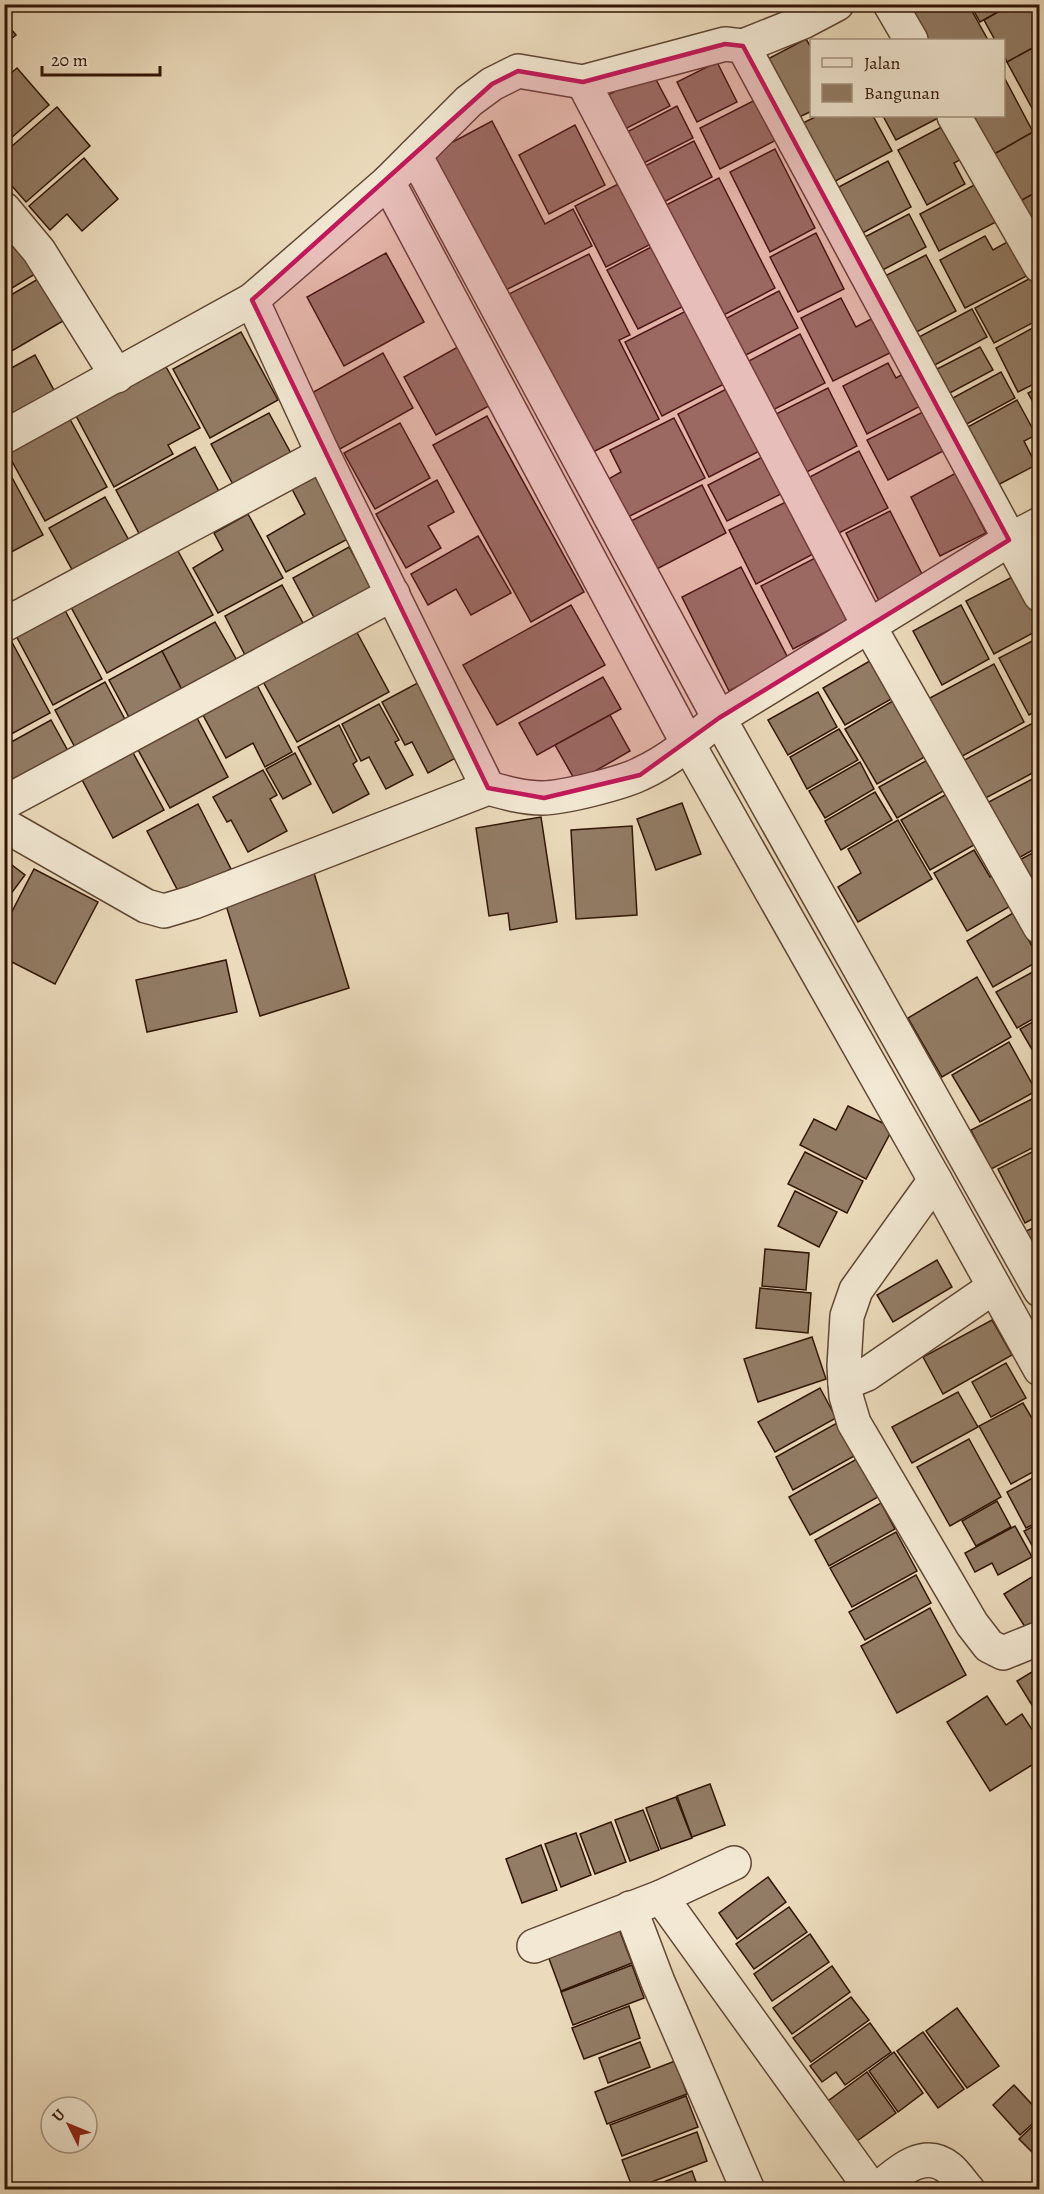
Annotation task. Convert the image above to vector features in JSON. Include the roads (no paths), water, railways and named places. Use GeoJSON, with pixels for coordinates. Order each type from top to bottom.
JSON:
{"type":"FeatureCollection","features":[{"type":"Feature","properties":{"kind":"street"},"geometry":{"type":"LineString","coordinates":[[4,437],[252,300],[388,182],[469,101],[492,84],[518,71],[583,82],[725,44],[743,46],[803,22],[837,4]]}},
{"type":"Feature","properties":{"kind":"street"},"geometry":{"type":"LineString","coordinates":[[890,4],[910,39]]}},
{"type":"Feature","properties":{"kind":"street"},"geometry":{"type":"LineString","coordinates":[[743,46],[1040,595]]}},
{"type":"Feature","properties":{"kind":"street"},"geometry":{"type":"LineString","coordinates":[[583,82],[869,626],[1036,911]]}},
{"type":"Feature","properties":{"kind":"street"},"geometry":{"type":"LineString","coordinates":[[955,117],[1040,266]]}},
{"type":"Feature","properties":{"kind":"street"},"geometry":{"type":"LineString","coordinates":[[414,155],[719,718],[1040,1290]]}},
{"type":"Feature","properties":{"kind":"street"},"geometry":{"type":"LineString","coordinates":[[388,182],[688,744],[1040,1369]]}},
{"type":"Feature","properties":{"kind":"street"},"geometry":{"type":"LineString","coordinates":[[4,209],[39,251],[117,375]]}},
{"type":"Feature","properties":{"kind":"street"},"geometry":{"type":"LineString","coordinates":[[252,300],[323,454],[488,788]]}},
{"type":"Feature","properties":{"kind":"street"},"geometry":{"type":"LineString","coordinates":[[4,625],[323,454]]}},
{"type":"Feature","properties":{"kind":"street"},"geometry":{"type":"LineString","coordinates":[[4,825],[146,906],[164,911],[194,902],[488,788],[512,795],[544,798],[601,787],[640,775],[688,744],[719,718],[1009,540],[1040,524]]}},
{"type":"Feature","properties":{"kind":"street"},"geometry":{"type":"LineString","coordinates":[[4,802],[393,594]]}},
{"type":"Feature","properties":{"kind":"street"},"geometry":{"type":"LineString","coordinates":[[935,1179],[856,1290],[847,1316],[844,1366],[846,1396],[854,1423],[972,1624],[989,1646],[1003,1653],[1040,1638]]}},
{"type":"Feature","properties":{"kind":"street"},"geometry":{"type":"LineString","coordinates":[[845,1383],[867,1374],[994,1287]]}},
{"type":"Feature","properties":{"kind":"street"},"geometry":{"type":"LineString","coordinates":[[534,1946],[661,1897],[734,1863]]}},
{"type":"Feature","properties":{"kind":"street"},"geometry":{"type":"LineString","coordinates":[[661,1897],[872,2190]]}},
{"type":"Feature","properties":{"kind":"street"},"geometry":{"type":"LineString","coordinates":[[630,1908],[658,1982],[748,2190]]}},
{"type":"Feature","properties":{"kind":"street"},"geometry":{"type":"LineString","coordinates":[[877,2190],[906,2166],[925,2159],[949,2168],[968,2190]]}}]}
